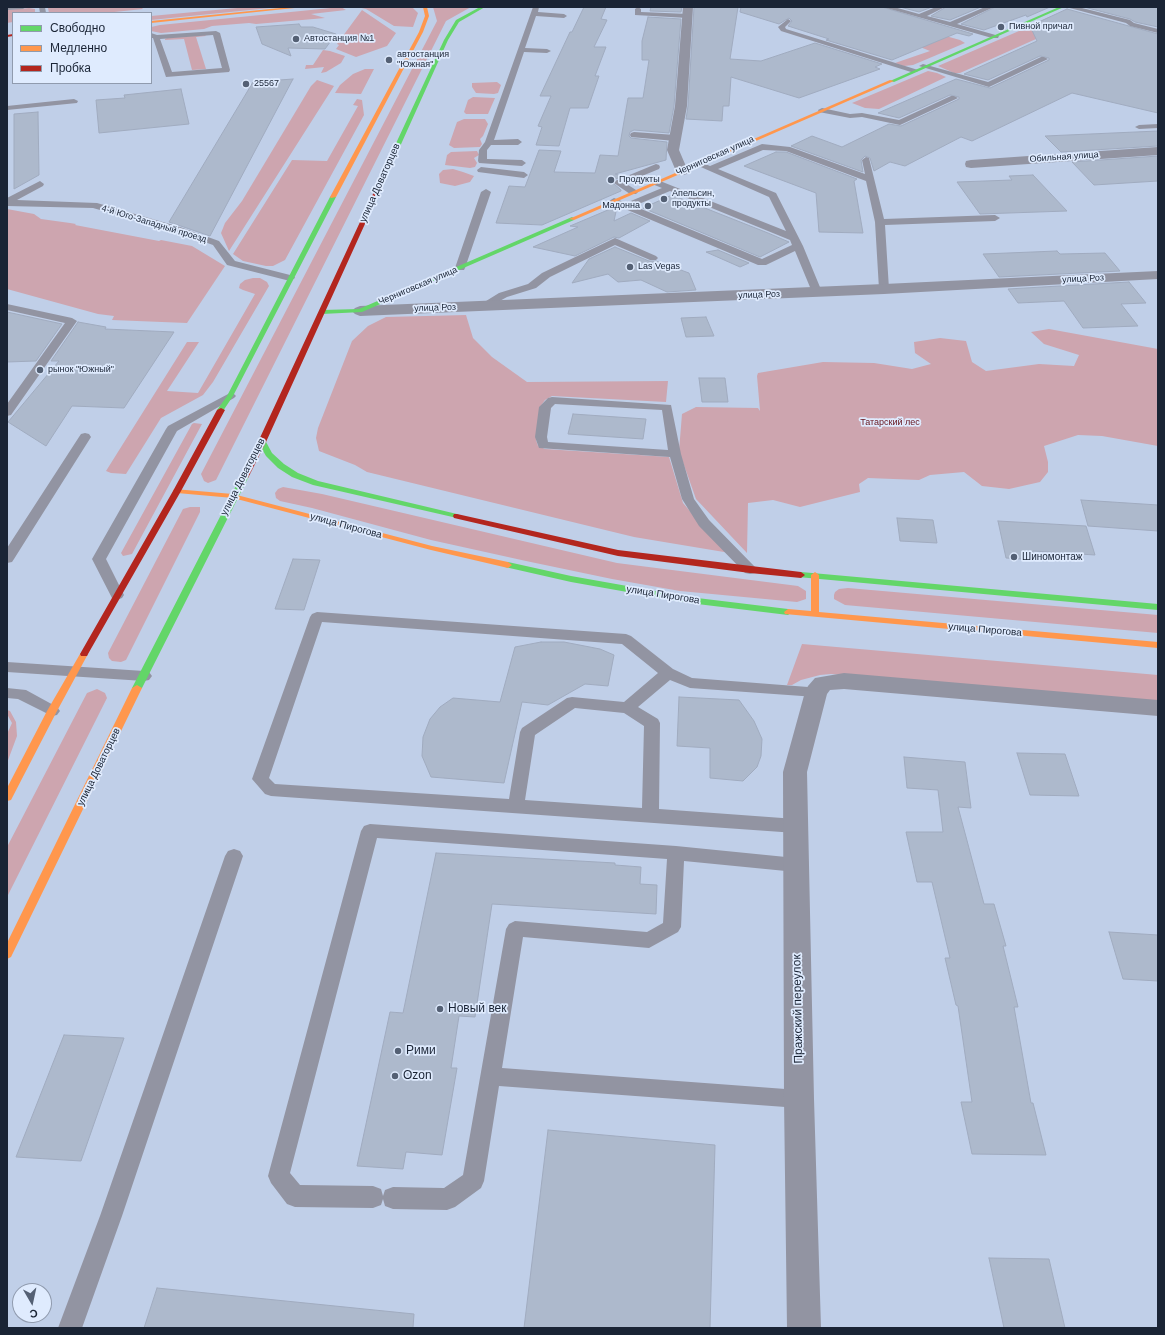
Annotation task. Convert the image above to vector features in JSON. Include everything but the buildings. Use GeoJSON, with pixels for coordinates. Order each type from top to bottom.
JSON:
{"type":"FeatureCollection","features":[{"type":"Feature","properties":{"kind":"main road"},"geometry":{"type":"LineString","coordinates":[[152,14],[220,7]]}},
{"type":"Feature","properties":{"kind":"main road"},"geometry":{"type":"LineString","coordinates":[[152,22],[302,7]]}},
{"type":"Feature","properties":{"kind":"main road"},"geometry":{"type":"LineString","coordinates":[[7,796],[52,711],[177,491],[214,420],[230,396],[290,278],[422,32],[427,16],[425,7]]}},
{"type":"Feature","properties":{"kind":"main road","name":"улица Доваторцев"},"geometry":{"type":"LineString","coordinates":[[7,954],[233,496],[262,442],[397,144],[446,40],[457,21],[483,7]]}},
{"type":"Feature","properties":{"kind":"main road","name":"Черниговская улица"},"geometry":{"type":"LineString","coordinates":[[322,312],[360,311],[1062,7]]}},
{"type":"Feature","properties":{"kind":"main road"},"geometry":{"type":"LineString","coordinates":[[262,442],[269,454],[280,466],[296,475],[316,483],[618,553],[750,570],[1158,607]]}},
{"type":"Feature","properties":{"kind":"main road","name":"улица Пирогова"},"geometry":{"type":"LineString","coordinates":[[177,491],[233,496],[431,548],[571,579],[689,600],[815,615],[1158,645]]}},
{"type":"Feature","properties":{"kind":"main road"},"geometry":{"type":"LineString","coordinates":[[815,575],[815,615]]}},
{"type":"Feature","properties":{"kind":"street"},"geometry":{"type":"LineString","coordinates":[[682,171],[673,150],[681,106],[688,12]]}},
{"type":"Feature","properties":{"kind":"street","name":"Обильная улица"},"geometry":{"type":"LineString","coordinates":[[971,164],[1158,151]]}},
{"type":"Feature","properties":{"kind":"street","name":"улица Роз"},"geometry":{"type":"LineString","coordinates":[[360,311],[884,290],[1158,275]]}},
{"type":"Feature","properties":{"kind":"street"},"geometry":{"type":"LineString","coordinates":[[816,692],[823,683],[844,682],[1158,708]]}},
{"type":"Feature","properties":{"kind":"street","name":"Пражский переулок"},"geometry":{"type":"LineString","coordinates":[[804,1328],[799,1099],[795,772],[816,692]]}},
{"type":"Feature","properties":{"kind":"lane"},"geometry":{"type":"LineString","coordinates":[[7,8],[23,7]]}},
{"type":"Feature","properties":{"kind":"lane"},"geometry":{"type":"LineString","coordinates":[[524,175],[480,170],[486,146],[536,7]]}},
{"type":"Feature","properties":{"kind":"lane"},"geometry":{"type":"LineString","coordinates":[[889,7],[995,36]]}},
{"type":"Feature","properties":{"kind":"lane"},"geometry":{"type":"LineString","coordinates":[[920,16],[942,7]]}},
{"type":"Feature","properties":{"kind":"lane"},"geometry":{"type":"LineString","coordinates":[[951,24],[991,7]]}},
{"type":"Feature","properties":{"kind":"lane"},"geometry":{"type":"LineString","coordinates":[[1069,7],[1128,21],[1132,26],[1158,31]]}},
{"type":"Feature","properties":{"kind":"lane"},"geometry":{"type":"LineString","coordinates":[[638,9],[637,14],[688,12]]}},
{"type":"Feature","properties":{"kind":"lane"},"geometry":{"type":"LineString","coordinates":[[533,14],[564,16]]}},
{"type":"Feature","properties":{"kind":"lane"},"geometry":{"type":"LineString","coordinates":[[788,21],[781,27],[783,30],[914,70]]}},
{"type":"Feature","properties":{"kind":"lane"},"geometry":{"type":"LineString","coordinates":[[216,33],[226,70],[169,75],[154,36],[216,33]]}},
{"type":"Feature","properties":{"kind":"lane"},"geometry":{"type":"LineString","coordinates":[[521,50],[547,51]]}},
{"type":"Feature","properties":{"kind":"lane"},"geometry":{"type":"LineString","coordinates":[[924,66],[989,85],[1044,59]]}},
{"type":"Feature","properties":{"kind":"lane"},"geometry":{"type":"LineString","coordinates":[[822,110],[850,116],[862,115],[900,123],[954,98]]}},
{"type":"Feature","properties":{"kind":"lane"},"geometry":{"type":"LineString","coordinates":[[7,108],[74,101]]}},
{"type":"Feature","properties":{"kind":"lane"},"geometry":{"type":"LineString","coordinates":[[1139,127],[1158,126]]}},
{"type":"Feature","properties":{"kind":"lane"},"geometry":{"type":"LineString","coordinates":[[634,135],[676,138]]}},
{"type":"Feature","properties":{"kind":"lane"},"geometry":{"type":"LineString","coordinates":[[486,146],[518,142]]}},
{"type":"Feature","properties":{"kind":"lane"},"geometry":{"type":"LineString","coordinates":[[486,146],[524,150]]}},
{"type":"Feature","properties":{"kind":"lane"},"geometry":{"type":"LineString","coordinates":[[711,169],[762,147],[787,149],[870,179]]}},
{"type":"Feature","properties":{"kind":"lane"},"geometry":{"type":"LineString","coordinates":[[866,160],[880,222],[884,290]]}},
{"type":"Feature","properties":{"kind":"lane"},"geometry":{"type":"LineString","coordinates":[[482,161],[522,163]]}},
{"type":"Feature","properties":{"kind":"lane"},"geometry":{"type":"LineString","coordinates":[[698,164],[773,195],[796,242],[817,292]]}},
{"type":"Feature","properties":{"kind":"lane"},"geometry":{"type":"LineString","coordinates":[[633,192],[618,183],[656,168]]}},
{"type":"Feature","properties":{"kind":"lane"},"geometry":{"type":"LineString","coordinates":[[655,182],[796,242]]}},
{"type":"Feature","properties":{"kind":"lane"},"geometry":{"type":"LineString","coordinates":[[7,202],[40,184]]}},
{"type":"Feature","properties":{"kind":"lane"},"geometry":{"type":"LineString","coordinates":[[627,206],[669,188]]}},
{"type":"Feature","properties":{"kind":"lane"},"geometry":{"type":"LineString","coordinates":[[460,268],[486,192]]}},
{"type":"Feature","properties":{"kind":"lane"},"geometry":{"type":"LineString","coordinates":[[614,201],[762,263],[796,242]]}},
{"type":"Feature","properties":{"kind":"lane","name":"4-й Юго-Западный проезд"},"geometry":{"type":"LineString","coordinates":[[7,202],[94,205],[177,229],[216,243],[231,263],[290,278]]}},
{"type":"Feature","properties":{"kind":"lane"},"geometry":{"type":"LineString","coordinates":[[880,222],[995,218]]}},
{"type":"Feature","properties":{"kind":"lane"},"geometry":{"type":"LineString","coordinates":[[483,306],[503,295],[532,286],[546,275],[615,241],[654,258]]}},
{"type":"Feature","properties":{"kind":"lane"},"geometry":{"type":"LineString","coordinates":[[7,307],[72,321],[7,412]]}},
{"type":"Feature","properties":{"kind":"lane"},"geometry":{"type":"LineString","coordinates":[[117,595],[99,559],[172,429],[230,396]]}},
{"type":"Feature","properties":{"kind":"lane"},"geometry":{"type":"LineString","coordinates":[[674,454],[543,445],[541,437],[545,407],[552,400],[667,407],[674,454],[688,499],[704,522],[750,570]]}},
{"type":"Feature","properties":{"kind":"lane"},"geometry":{"type":"LineString","coordinates":[[7,559],[85,437]]}},
{"type":"Feature","properties":{"kind":"lane"},"geometry":{"type":"LineString","coordinates":[[796,826],[271,790],[260,779],[317,617],[626,639],[668,673],[690,683],[816,692]]}},
{"type":"Feature","properties":{"kind":"lane"},"geometry":{"type":"LineString","coordinates":[[7,667],[144,676]]}},
{"type":"Feature","properties":{"kind":"lane"},"geometry":{"type":"LineString","coordinates":[[627,708],[668,673]]}},
{"type":"Feature","properties":{"kind":"lane"},"geometry":{"type":"LineString","coordinates":[[7,693],[21,694],[52,711]]}},
{"type":"Feature","properties":{"kind":"lane"},"geometry":{"type":"LineString","coordinates":[[516,806],[528,732],[572,702],[627,708],[640,714],[652,723],[650,815]]}},
{"type":"Feature","properties":{"kind":"lane"},"geometry":{"type":"LineString","coordinates":[[373,1197],[295,1196],[279,1176],[370,831],[676,853],[796,865]]}},
{"type":"Feature","properties":{"kind":"lane"},"geometry":{"type":"LineString","coordinates":[[393,1198],[447,1200],[473,1181],[515,929],[649,940],[672,927],[676,853]]}},
{"type":"Feature","properties":{"kind":"lane"},"geometry":{"type":"LineString","coordinates":[[70,1328],[111,1216],[234,856]]}},
{"type":"Feature","properties":{"kind":"lane"},"geometry":{"type":"LineString","coordinates":[[491,1076],[799,1099]]}},
{"type":"Feature","properties":{"kind":"green space"},"geometry":{"type":"Polygon","coordinates":[[[141,7],[143,9],[114,12],[49,12],[48,8],[141,7]]]}},
{"type":"Feature","properties":{"kind":"green space"},"geometry":{"type":"Polygon","coordinates":[[[248,7],[279,7],[152,20],[152,16],[248,7]]]}},
{"type":"Feature","properties":{"kind":"green space"},"geometry":{"type":"Polygon","coordinates":[[[341,7],[346,10],[311,14],[325,18],[212,26],[204,29],[161,33],[152,31],[152,27],[341,7]]]}},
{"type":"Feature","properties":{"kind":"green space"},"geometry":{"type":"Polygon","coordinates":[[[357,7],[412,7],[418,13],[413,27],[394,26],[366,9],[357,7]]]}},
{"type":"Feature","properties":{"kind":"green space"},"geometry":{"type":"Polygon","coordinates":[[[433,7],[471,7],[446,21],[216,480],[208,483],[204,481],[201,474],[437,21],[433,7]]]}},
{"type":"Feature","properties":{"kind":"green space"},"geometry":{"type":"Polygon","coordinates":[[[29,8],[35,9],[35,12],[12,12],[12,22],[7,23],[7,10],[29,8]]]}},
{"type":"Feature","properties":{"kind":"green space"},"geometry":{"type":"Polygon","coordinates":[[[362,10],[396,33],[387,46],[356,57],[336,49],[339,45],[337,44],[362,10]]]}},
{"type":"Feature","properties":{"kind":"green space"},"geometry":{"type":"Polygon","coordinates":[[[1049,17],[1074,22],[960,73],[954,73],[938,66],[1019,31],[1030,30],[1029,27],[1049,17]]]}},
{"type":"Feature","properties":{"kind":"green space"},"geometry":{"type":"Polygon","coordinates":[[[942,35],[965,43],[913,65],[904,66],[895,63],[930,51],[920,47],[942,35]]]}},
{"type":"Feature","properties":{"kind":"green space"},"geometry":{"type":"Polygon","coordinates":[[[206,36],[196,37],[206,69],[192,70],[184,39],[165,40],[169,37],[206,36]]]}},
{"type":"Feature","properties":{"kind":"green space"},"geometry":{"type":"Polygon","coordinates":[[[323,50],[345,56],[341,63],[326,72],[321,73],[324,67],[305,69],[306,65],[313,65],[323,50]]]}},
{"type":"Feature","properties":{"kind":"green space"},"geometry":{"type":"Polygon","coordinates":[[[365,69],[374,69],[361,94],[335,93],[340,85],[353,74],[365,69]]]}},
{"type":"Feature","properties":{"kind":"green space"},"geometry":{"type":"Polygon","coordinates":[[[928,71],[946,77],[879,109],[865,108],[852,103],[928,71]]]}},
{"type":"Feature","properties":{"kind":"green space"},"geometry":{"type":"Polygon","coordinates":[[[317,80],[334,86],[229,251],[221,233],[225,223],[242,201],[311,86],[317,80]]]}},
{"type":"Feature","properties":{"kind":"green space"},"geometry":{"type":"Polygon","coordinates":[[[497,82],[501,85],[498,93],[494,94],[476,93],[472,87],[472,83],[497,82]]]}},
{"type":"Feature","properties":{"kind":"green space"},"geometry":{"type":"Polygon","coordinates":[[[473,97],[495,98],[488,114],[466,114],[464,112],[468,100],[473,97]]]}},
{"type":"Feature","properties":{"kind":"green space"},"geometry":{"type":"Polygon","coordinates":[[[357,99],[362,100],[364,115],[285,260],[273,266],[266,266],[243,261],[233,254],[292,160],[327,161],[358,106],[353,105],[357,99]]]}},
{"type":"Feature","properties":{"kind":"green space"},"geometry":{"type":"Polygon","coordinates":[[[464,119],[485,119],[488,124],[483,136],[480,139],[482,144],[480,147],[454,148],[449,145],[457,122],[464,119]]]}},
{"type":"Feature","properties":{"kind":"green space"},"geometry":{"type":"Polygon","coordinates":[[[477,151],[479,155],[474,158],[477,163],[475,167],[470,168],[445,165],[447,155],[451,152],[477,151]]]}},
{"type":"Feature","properties":{"kind":"green space"},"geometry":{"type":"Polygon","coordinates":[[[453,169],[474,176],[470,182],[455,186],[440,183],[439,174],[443,170],[453,169]]]}},
{"type":"Feature","properties":{"kind":"green space"},"geometry":{"type":"Polygon","coordinates":[[[7,209],[34,214],[41,219],[76,224],[75,225],[192,246],[225,266],[187,323],[112,320],[114,316],[98,314],[7,289],[7,209]]]}},
{"type":"Feature","properties":{"kind":"green space"},"geometry":{"type":"Polygon","coordinates":[[[260,278],[267,282],[269,286],[213,382],[203,395],[161,418],[126,474],[111,473],[106,471],[187,342],[199,342],[167,391],[198,393],[255,294],[239,288],[240,284],[245,280],[260,278]]]}},
{"type":"Feature","properties":{"kind":"green space"},"geometry":{"type":"Polygon","coordinates":[[[466,315],[473,338],[492,357],[527,382],[668,381],[666,402],[552,396],[545,400],[540,407],[536,440],[538,446],[545,449],[669,457],[683,503],[700,523],[730,553],[634,537],[367,472],[355,465],[319,451],[316,438],[318,428],[352,341],[368,326],[386,317],[466,315]]]}},
{"type":"Feature","properties":{"kind":"green space","name":"Татарский лес"},"geometry":{"type":"Polygon","coordinates":[[[1049,329],[1158,349],[1158,446],[1102,436],[1078,435],[1044,446],[1048,462],[1048,472],[1040,482],[1009,489],[982,486],[964,472],[930,475],[919,480],[868,478],[859,484],[860,492],[800,507],[773,500],[748,503],[747,553],[696,499],[679,451],[682,414],[696,407],[758,408],[760,411],[758,373],[823,362],[874,363],[912,369],[931,364],[915,353],[914,342],[940,338],[966,341],[972,362],[986,371],[1039,364],[1074,366],[1079,355],[1044,344],[1031,332],[1049,329]]]}},
{"type":"Feature","properties":{"kind":"green space"},"geometry":{"type":"Polygon","coordinates":[[[192,424],[202,424],[132,554],[123,556],[121,553],[192,424]]]}},
{"type":"Feature","properties":{"kind":"green space"},"geometry":{"type":"Polygon","coordinates":[[[283,487],[322,494],[617,563],[798,586],[806,591],[806,599],[797,602],[680,591],[612,579],[526,561],[431,540],[312,508],[280,501],[276,498],[275,493],[278,489],[283,487]]]}},
{"type":"Feature","properties":{"kind":"green space"},"geometry":{"type":"Polygon","coordinates":[[[200,507],[200,512],[126,660],[121,662],[112,661],[109,658],[108,653],[183,509],[200,507]]]}},
{"type":"Feature","properties":{"kind":"green space"},"geometry":{"type":"Polygon","coordinates":[[[848,588],[1158,615],[1158,633],[845,605],[834,599],[835,592],[839,589],[848,588]]]}},
{"type":"Feature","properties":{"kind":"green space"},"geometry":{"type":"Polygon","coordinates":[[[802,644],[1158,675],[1158,701],[831,674],[820,675],[801,680],[792,685],[787,685],[802,644]]]}},
{"type":"Feature","properties":{"kind":"green space"},"geometry":{"type":"Polygon","coordinates":[[[97,689],[105,693],[107,698],[7,897],[7,847],[87,693],[97,689]]]}},
{"type":"Feature","properties":{"kind":"green space"},"geometry":{"type":"Polygon","coordinates":[[[7,710],[10,711],[16,722],[17,736],[7,763],[7,734],[12,723],[7,714],[7,710]]]}},
{"type":"Feature","properties":{"kind":"traffic: fast"},"geometry":{"type":"LineString","coordinates":[[381,182],[446,40],[457,21],[483,7]]}},
{"type":"Feature","properties":{"kind":"traffic: fast"},"geometry":{"type":"LineString","coordinates":[[892,81],[1062,7]]}},
{"type":"Feature","properties":{"kind":"traffic: fast"},"geometry":{"type":"LineString","coordinates":[[221,410],[230,396],[333,197]]}},
{"type":"Feature","properties":{"kind":"traffic: fast"},"geometry":{"type":"LineString","coordinates":[[322,312],[360,311],[572,219]]}},
{"type":"Feature","properties":{"kind":"traffic: fast"},"geometry":{"type":"LineString","coordinates":[[262,442],[269,454],[281,466],[295,475],[316,483],[457,516]]}},
{"type":"Feature","properties":{"kind":"traffic: fast"},"geometry":{"type":"LineString","coordinates":[[137,688],[245,476]]}},
{"type":"Feature","properties":{"kind":"traffic: fast"},"geometry":{"type":"LineString","coordinates":[[508,565],[571,579],[689,600],[788,612]]}},
{"type":"Feature","properties":{"kind":"traffic: fast"},"geometry":{"type":"LineString","coordinates":[[801,575],[1158,607]]}},
{"type":"Feature","properties":{"kind":"traffic: slow"},"geometry":{"type":"LineString","coordinates":[[152,22],[302,7]]}},
{"type":"Feature","properties":{"kind":"traffic: slow"},"geometry":{"type":"LineString","coordinates":[[333,197],[421,32],[427,16],[425,7]]}},
{"type":"Feature","properties":{"kind":"traffic: slow"},"geometry":{"type":"LineString","coordinates":[[572,219],[892,81]]}},
{"type":"Feature","properties":{"kind":"traffic: slow"},"geometry":{"type":"LineString","coordinates":[[177,491],[233,496],[431,548],[508,565]]}},
{"type":"Feature","properties":{"kind":"traffic: slow"},"geometry":{"type":"LineString","coordinates":[[815,575],[815,615]]}},
{"type":"Feature","properties":{"kind":"traffic: slow"},"geometry":{"type":"LineString","coordinates":[[788,612],[1158,645]]}},
{"type":"Feature","properties":{"kind":"traffic: slow"},"geometry":{"type":"LineString","coordinates":[[7,797],[84,654]]}},
{"type":"Feature","properties":{"kind":"traffic: slow"},"geometry":{"type":"LineString","coordinates":[[7,954],[137,688]]}},
{"type":"Feature","properties":{"kind":"traffic: jam"},"geometry":{"type":"LineString","coordinates":[[7,36],[12,35]]}},
{"type":"Feature","properties":{"kind":"traffic: jam"},"geometry":{"type":"LineString","coordinates":[[245,476],[381,182]]}},
{"type":"Feature","properties":{"kind":"traffic: jam"},"geometry":{"type":"LineString","coordinates":[[84,654],[177,491],[221,410]]}},
{"type":"Feature","properties":{"kind":"traffic: jam"},"geometry":{"type":"LineString","coordinates":[[457,516],[618,553],[801,575]]}},
{"type":"Feature","properties":{"kind":"place","name":"Пивной причал"},"geometry":{"type":"Point","coordinates":[1001,27]}},
{"type":"Feature","properties":{"kind":"place","name":"Автостанция №1"},"geometry":{"type":"Point","coordinates":[296,39]}},
{"type":"Feature","properties":{"kind":"place","name":"автостанция \"Южная\""},"geometry":{"type":"Point","coordinates":[389,60]}},
{"type":"Feature","properties":{"kind":"place","name":"25567"},"geometry":{"type":"Point","coordinates":[246,84]}},
{"type":"Feature","properties":{"kind":"place","name":"Продукты"},"geometry":{"type":"Point","coordinates":[611,180]}},
{"type":"Feature","properties":{"kind":"place","name":"Апельсин, продукты"},"geometry":{"type":"Point","coordinates":[664,199]}},
{"type":"Feature","properties":{"kind":"place","name":"Мадонна"},"geometry":{"type":"Point","coordinates":[648,206]}},
{"type":"Feature","properties":{"kind":"place","name":"Las Vegas"},"geometry":{"type":"Point","coordinates":[630,267]}},
{"type":"Feature","properties":{"kind":"place","name":"рынок \"Южный\""},"geometry":{"type":"Point","coordinates":[40,370]}},
{"type":"Feature","properties":{"kind":"place","name":"Шиномонтаж"},"geometry":{"type":"Point","coordinates":[1014,557]}},
{"type":"Feature","properties":{"kind":"place","name":"Новый век"},"geometry":{"type":"Point","coordinates":[440,1009]}},
{"type":"Feature","properties":{"kind":"place","name":"Рими"},"geometry":{"type":"Point","coordinates":[398,1051]}},
{"type":"Feature","properties":{"kind":"place","name":"Ozon"},"geometry":{"type":"Point","coordinates":[395,1076]}}]}
